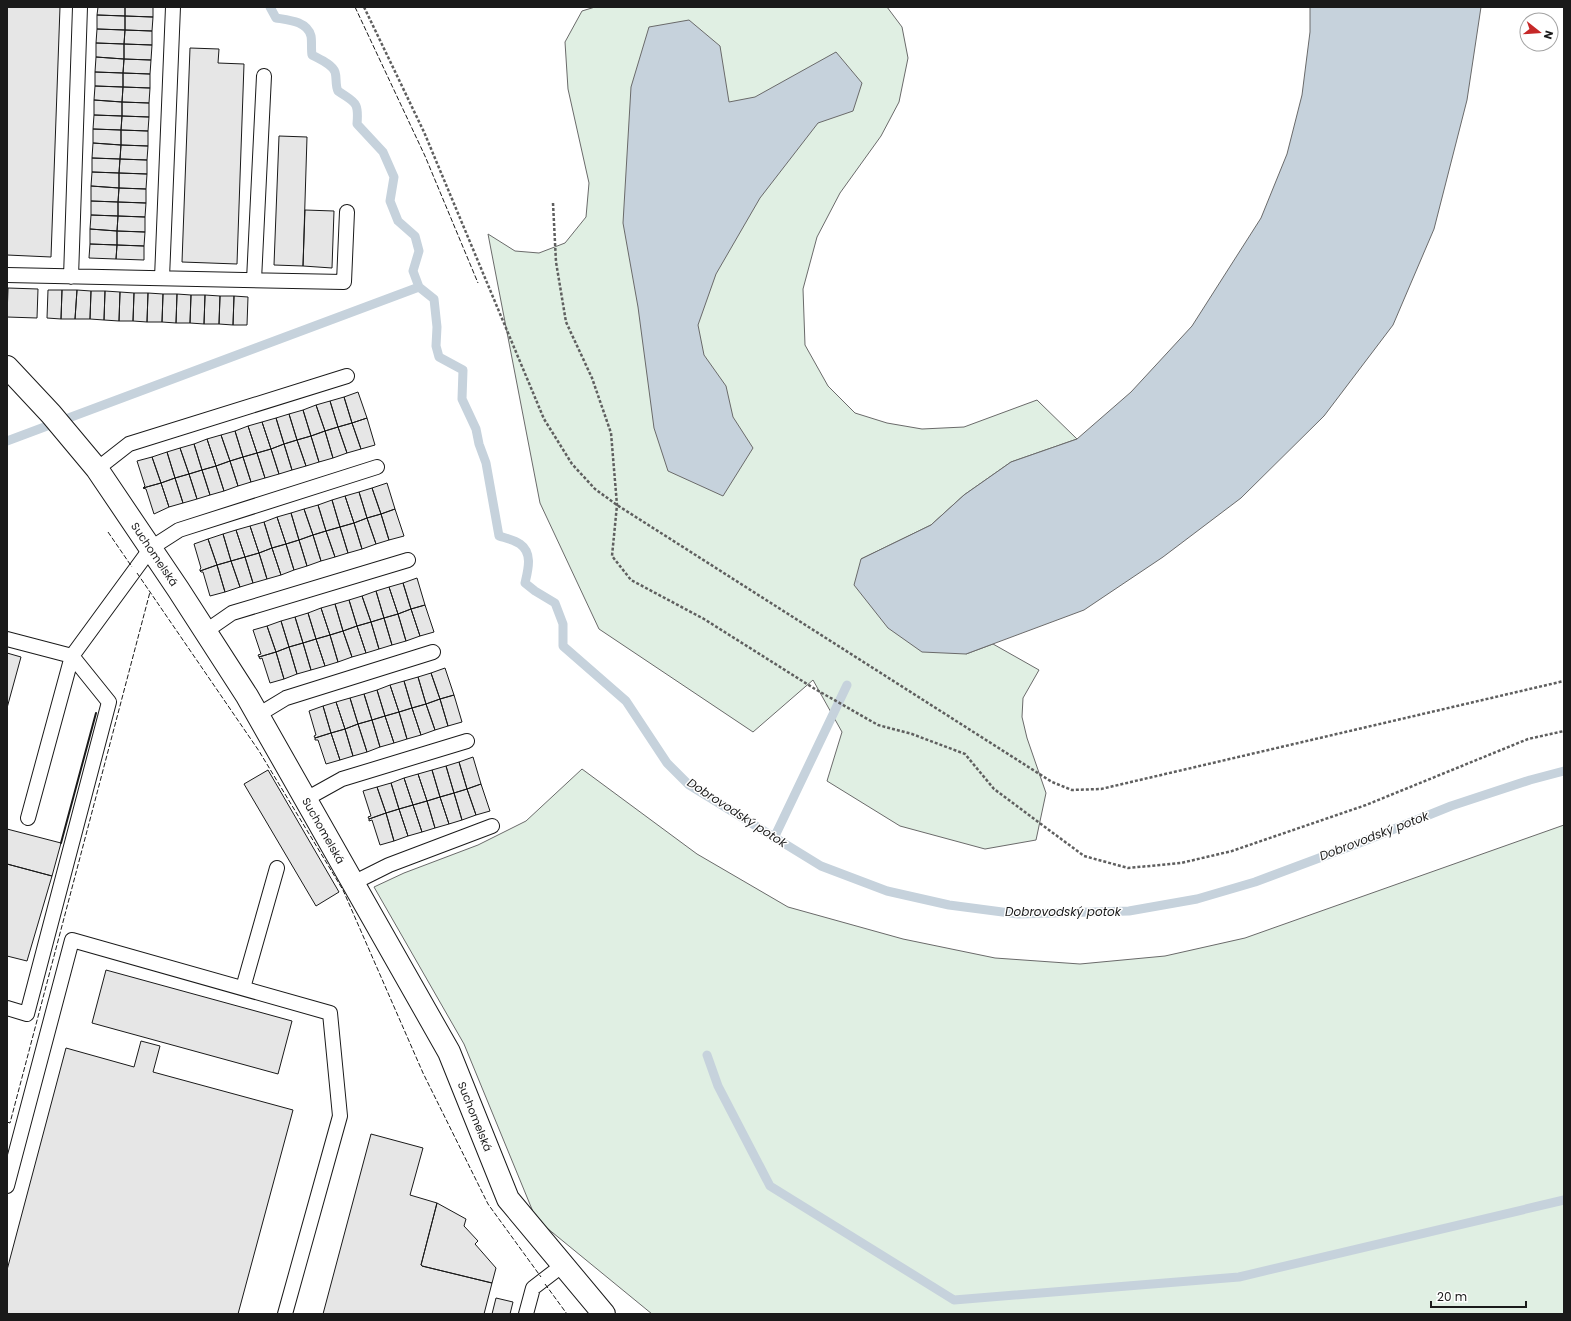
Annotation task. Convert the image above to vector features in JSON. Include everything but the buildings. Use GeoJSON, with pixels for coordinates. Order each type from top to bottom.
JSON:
{"type":"FeatureCollection","features":[{"type":"Feature","properties":{"kind":"street","name":"Suchomelská"},"geometry":{"type":"LineString","coordinates":[[7,367],[70,435],[97,469],[206,631],[258,715],[449,1052],[508,1199],[604,1314]]}},
{"type":"Feature","properties":{"kind":"lane"},"geometry":{"type":"LineString","coordinates":[[71,277],[80,7]]}},
{"type":"Feature","properties":{"kind":"lane"},"geometry":{"type":"LineString","coordinates":[[162,278],[173,7]]}},
{"type":"Feature","properties":{"kind":"lane"},"geometry":{"type":"LineString","coordinates":[[254,280],[264,76]]}},
{"type":"Feature","properties":{"kind":"lane"},"geometry":{"type":"LineString","coordinates":[[7,275],[344,282],[347,212]]}},
{"type":"Feature","properties":{"kind":"lane"},"geometry":{"type":"LineString","coordinates":[[97,469],[129,444],[347,376]]}},
{"type":"Feature","properties":{"kind":"lane"},"geometry":{"type":"LineString","coordinates":[[28,818],[72,656],[151,548],[179,530],[377,467]]}},
{"type":"Feature","properties":{"kind":"lane"},"geometry":{"type":"LineString","coordinates":[[206,631],[232,613],[408,560]]}},
{"type":"Feature","properties":{"kind":"lane"},"geometry":{"type":"LineString","coordinates":[[7,639],[72,656],[109,702],[27,1014],[7,1008]]}},
{"type":"Feature","properties":{"kind":"lane"},"geometry":{"type":"LineString","coordinates":[[258,715],[286,698],[433,652]]}},
{"type":"Feature","properties":{"kind":"lane"},"geometry":{"type":"LineString","coordinates":[[306,799],[342,779],[467,741]]}},
{"type":"Feature","properties":{"kind":"lane"},"geometry":{"type":"LineString","coordinates":[[353,883],[389,865],[492,826]]}},
{"type":"Feature","properties":{"kind":"lane"},"geometry":{"type":"LineString","coordinates":[[243,988],[277,868]]}},
{"type":"Feature","properties":{"kind":"lane"},"geometry":{"type":"LineString","coordinates":[[7,1186],[72,940],[330,1012],[340,1116],[285,1314]]}},
{"type":"Feature","properties":{"kind":"lane"},"geometry":{"type":"LineString","coordinates":[[526,1314],[533,1288],[563,1265]]}},
{"type":"Feature","properties":{"kind":"path"},"geometry":{"type":"LineString","coordinates":[[364,7],[424,132],[544,419],[572,464],[595,489],[617,505],[1052,782],[1072,790],[1101,789],[1564,681]]}},
{"type":"Feature","properties":{"kind":"path"},"geometry":{"type":"LineString","coordinates":[[553,203],[556,262],[566,322],[592,378],[611,433],[617,505],[612,556],[631,580],[704,619],[815,689],[878,725],[912,734],[964,754],[994,789],[1084,856],[1128,868],[1181,864],[1232,850],[1366,805],[1528,739],[1564,730]]}},
{"type":"Feature","properties":{"kind":"green space"},"geometry":{"type":"Polygon","coordinates":[[[595,7],[887,7],[902,27],[908,58],[899,102],[881,136],[840,193],[817,237],[803,289],[805,345],[828,386],[855,413],[887,423],[922,429],[964,427],[1037,400],[1077,439],[1011,462],[964,495],[931,525],[861,559],[966,654],[993,644],[1039,670],[1023,698],[1022,717],[1027,738],[1046,793],[1036,840],[985,849],[900,826],[827,781],[842,732],[813,680],[753,732],[599,629],[540,503],[488,234],[515,251],[539,253],[565,243],[586,217],[589,183],[568,89],[565,42],[582,11],[595,7]]]}},
{"type":"Feature","properties":{"kind":"green space"},"geometry":{"type":"Polygon","coordinates":[[[582,769],[697,854],[788,907],[903,939],[995,958],[1080,964],[1165,956],[1245,938],[1564,825],[1564,1314],[652,1314],[536,1219],[464,1044],[374,887],[404,873],[478,845],[526,821],[582,769]]]}},
{"type":"Feature","properties":{"kind":"shaded area"},"geometry":{"type":"Polygon","coordinates":[[[1310,7],[1481,7],[1467,100],[1434,229],[1393,325],[1324,416],[1241,498],[1163,557],[1084,610],[966,654],[922,652],[888,628],[854,585],[861,559],[931,525],[964,495],[1011,462],[1077,439],[1131,392],[1192,326],[1261,218],[1287,154],[1302,95],[1310,32],[1310,7]]]}},
{"type":"Feature","properties":{"kind":"shaded area"},"geometry":{"type":"Polygon","coordinates":[[[689,20],[720,46],[729,102],[755,97],[836,52],[862,83],[853,111],[818,123],[760,198],[716,274],[698,325],[704,355],[726,386],[733,417],[753,448],[723,496],[668,471],[654,428],[638,307],[623,223],[631,87],[649,27],[689,20]]]}},
{"type":"Feature","properties":{"kind":"waterway","name":"Dobrovodský potok"},"geometry":{"type":"LineString","coordinates":[[270,7],[276,18],[296,22],[306,27],[311,36],[312,55],[325,62],[333,69],[336,74],[338,91],[355,103],[357,111],[357,124],[383,152],[394,177],[390,201],[398,221],[415,236],[419,251],[413,271],[419,287],[434,299],[437,327],[436,346],[439,357],[463,370],[462,399],[476,429],[479,444],[486,463],[499,536],[513,540],[527,552],[528,562],[525,583],[555,603],[563,624],[563,646],[626,701],[667,763],[689,785],[821,866],[887,891],[949,905],[1018,914],[1129,911],[1197,899],[1255,882],[1362,842],[1451,806],[1530,780],[1564,771]]}},
{"type":"Feature","properties":{"kind":"waterway"},"geometry":{"type":"LineString","coordinates":[[7,441],[419,287]]}},
{"type":"Feature","properties":{"kind":"waterway"},"geometry":{"type":"LineString","coordinates":[[774,838],[847,685]]}},
{"type":"Feature","properties":{"kind":"waterway"},"geometry":{"type":"LineString","coordinates":[[707,1055],[718,1086],[770,1186],[954,1300],[1239,1277],[1564,1200]]}},
{"type":"Feature","properties":{"kind":"fence"},"geometry":{"type":"LineString","coordinates":[[355,7],[425,156],[478,283]]}},
{"type":"Feature","properties":{"kind":"fence"},"geometry":{"type":"LineString","coordinates":[[108,532],[132,567]]}},
{"type":"Feature","properties":{"kind":"fence"},"geometry":{"type":"LineString","coordinates":[[137,573],[259,751],[343,890],[423,1073],[488,1204],[541,1277]]}},
{"type":"Feature","properties":{"kind":"fence"},"geometry":{"type":"LineString","coordinates":[[7,1122],[10,1123],[150,592]]}},
{"type":"Feature","properties":{"kind":"fence"},"geometry":{"type":"LineString","coordinates":[[545,1284],[567,1314]]}},
{"type":"Feature","properties":{"kind":"wall"},"geometry":{"type":"LineString","coordinates":[[61,843],[96,713]]}}]}
